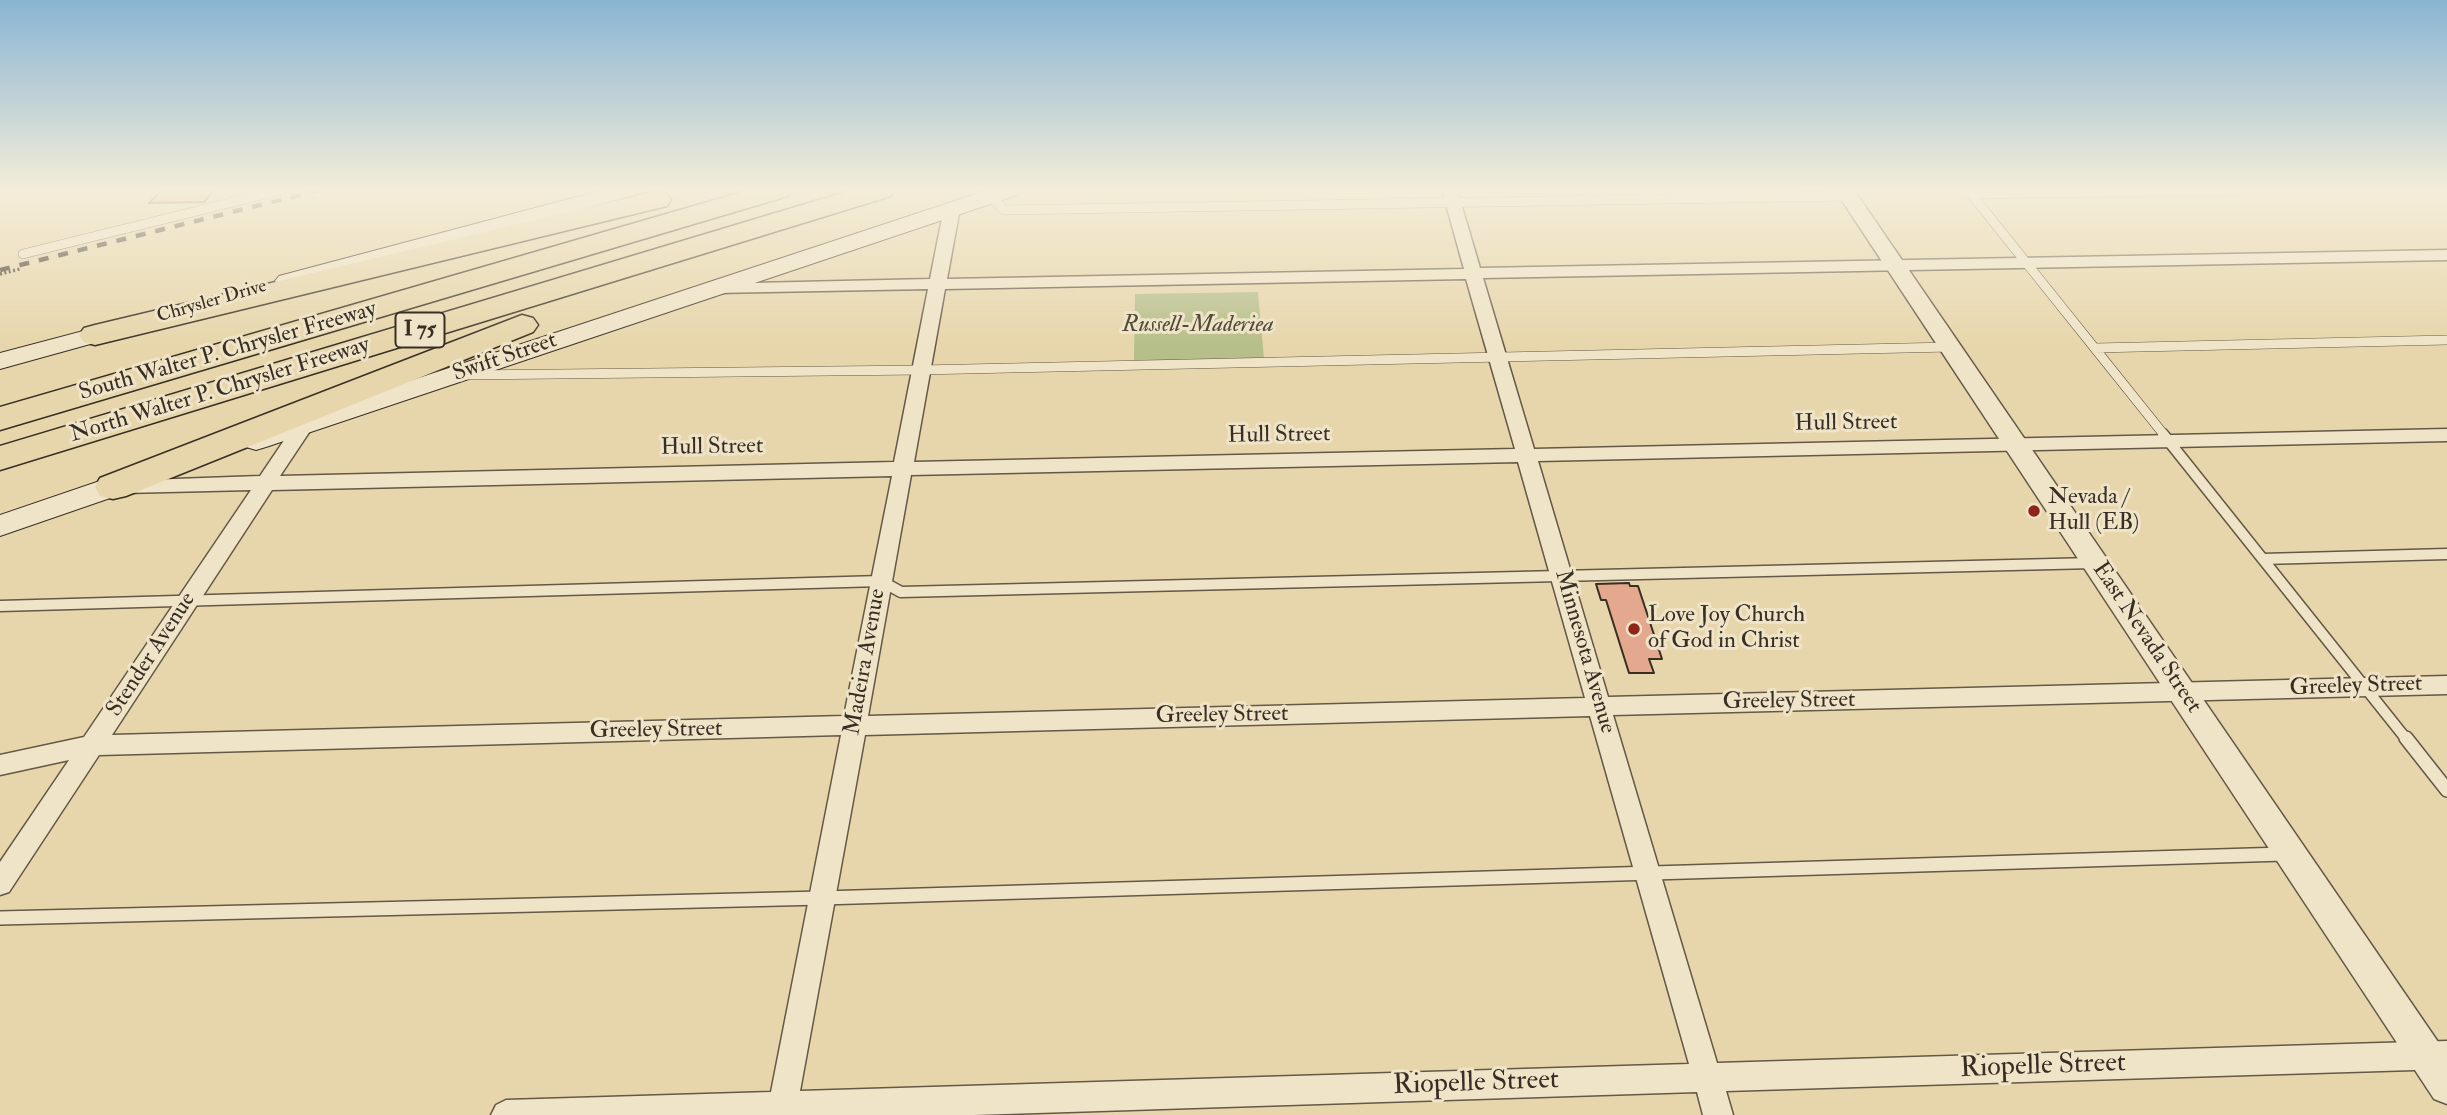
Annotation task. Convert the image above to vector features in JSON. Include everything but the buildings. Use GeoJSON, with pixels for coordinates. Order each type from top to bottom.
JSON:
{"type":"FeatureCollection","features":[{"type":"Feature","properties":{"kind":"highway"},"geometry":{"type":"LineString","coordinates":[[94,335],[484,242]]}},
{"type":"Feature","properties":{"kind":"highway","name":"South Walter P. Chrysler Freeway"},"geometry":{"type":"LineString","coordinates":[[0,419],[601,242]]}},
{"type":"Feature","properties":{"kind":"highway","name":"North Walter P. Chrysler Freeway"},"geometry":{"type":"LineString","coordinates":[[0,458],[709,242]]}},
{"type":"Feature","properties":{"kind":"highway"},"geometry":{"type":"LineString","coordinates":[[113,486],[472,343],[744,242]]}},
{"type":"Feature","properties":{"kind":"main road","name":"Chrysler Drive"},"geometry":{"type":"LineString","coordinates":[[0,361],[429,242]]}},
{"type":"Feature","properties":{"kind":"main road","name":"Swift Street"},"geometry":{"type":"LineString","coordinates":[[0,526],[113,486],[851,242]]}},
{"type":"Feature","properties":{"kind":"street","name":"Madeira Avenue"},"geometry":{"type":"LineString","coordinates":[[782,1110],[946,242]]}},
{"type":"Feature","properties":{"kind":"street","name":"Minnesota Avenue"},"geometry":{"type":"LineString","coordinates":[[1465,242],[1718,1115]]}},
{"type":"Feature","properties":{"kind":"street","name":"East Nevada Street"},"geometry":{"type":"LineString","coordinates":[[1880,242],[2291,853],[2437,1055],[2447,1086]]}},
{"type":"Feature","properties":{"kind":"street"},"geometry":{"type":"LineString","coordinates":[[715,288],[2447,255]]}},
{"type":"Feature","properties":{"kind":"street","name":"Stender Avenue"},"geometry":{"type":"LineString","coordinates":[[0,884],[304,425]]}},
{"type":"Feature","properties":{"kind":"street","name":"Hull Street"},"geometry":{"type":"LineString","coordinates":[[113,486],[2447,435]]}},
{"type":"Feature","properties":{"kind":"street","name":"Greeley Street"},"geometry":{"type":"LineString","coordinates":[[0,765],[92,745],[2447,685]]}},
{"type":"Feature","properties":{"kind":"street","name":"Riopelle Street"},"geometry":{"type":"LineString","coordinates":[[506,1115],[782,1110],[1707,1077],[2437,1055]]}},
{"type":"Feature","properties":{"kind":"lane"},"geometry":{"type":"LineString","coordinates":[[23,254],[71,242]]}},
{"type":"Feature","properties":{"kind":"lane"},"geometry":{"type":"LineString","coordinates":[[2010,242],[2447,790]]}},
{"type":"Feature","properties":{"kind":"lane"},"geometry":{"type":"LineString","coordinates":[[2095,348],[2447,340]]}},
{"type":"Feature","properties":{"kind":"lane"},"geometry":{"type":"LineString","coordinates":[[452,376],[921,370],[1498,355],[1950,347]]}},
{"type":"Feature","properties":{"kind":"lane"},"geometry":{"type":"LineString","coordinates":[[2263,559],[2447,554]]}},
{"type":"Feature","properties":{"kind":"lane"},"geometry":{"type":"LineString","coordinates":[[0,606],[881,581],[901,592],[2096,563]]}},
{"type":"Feature","properties":{"kind":"lane"},"geometry":{"type":"LineString","coordinates":[[0,918],[822,898],[2291,853]]}},
{"type":"Feature","properties":{"kind":"green space","name":"Russell-Maderiea"},"geometry":{"type":"Polygon","coordinates":[[[1258,292],[1264,359],[1134,361],[1135,294],[1258,292]]]}},
{"type":"Feature","properties":{"kind":"railway"},"geometry":{"type":"LineString","coordinates":[[0,270],[112,242]]}},
{"type":"Feature","properties":{"kind":"place","name":"Nevada / Hull (EB)"},"geometry":{"type":"Point","coordinates":[2034,511]}},
{"type":"Feature","properties":{"kind":"place","name":"Love Joy Church of God in Christ"},"geometry":{"type":"Point","coordinates":[1634,629]}}]}
